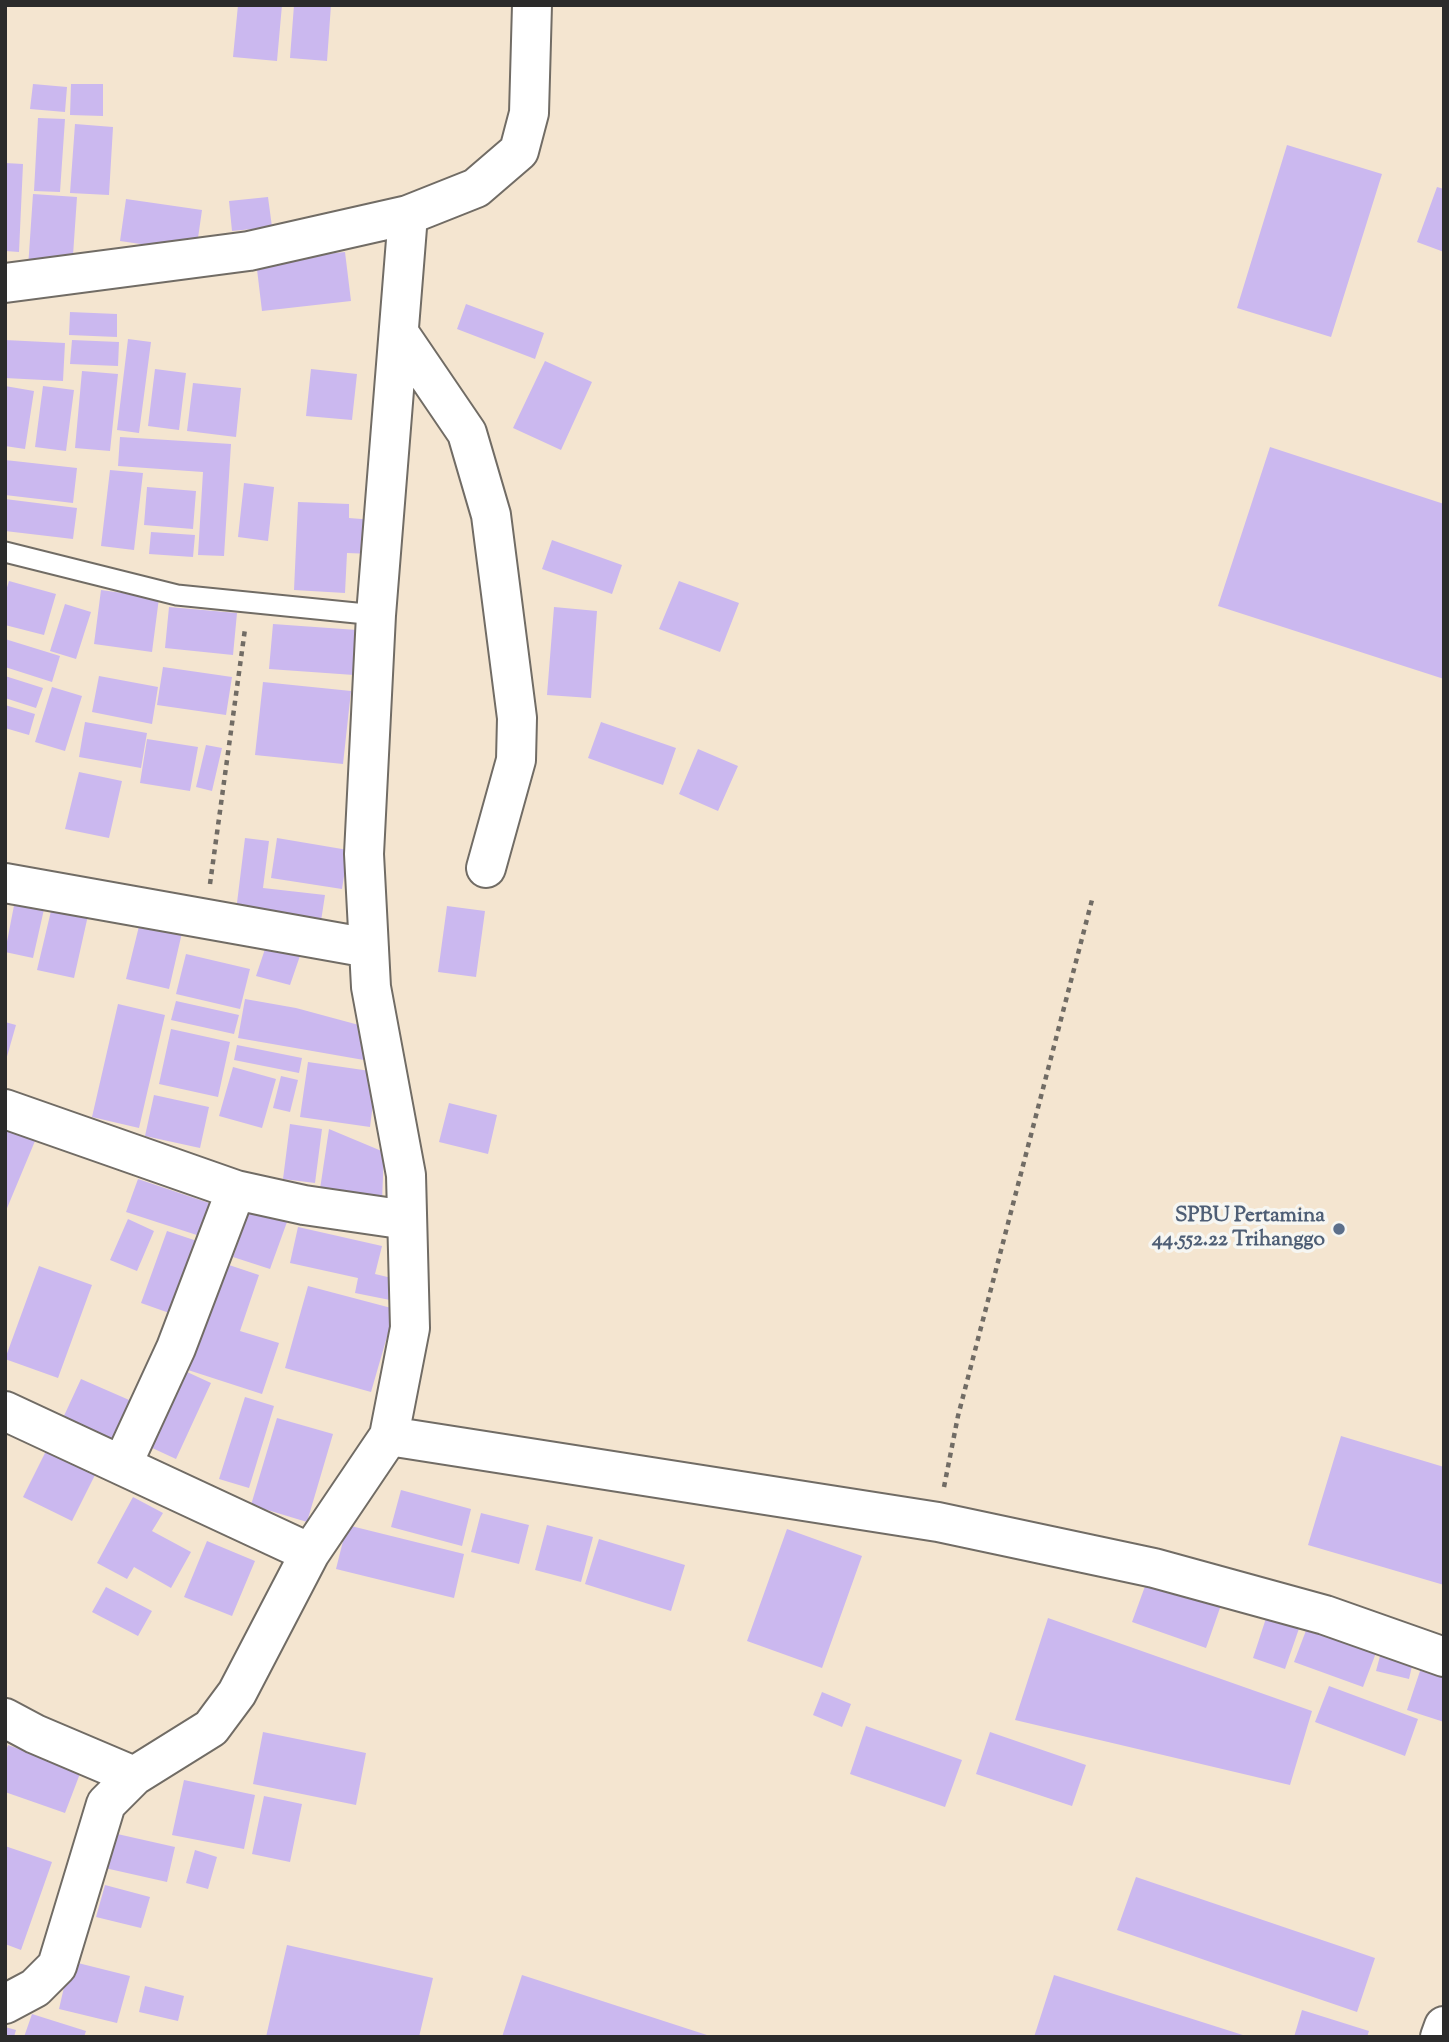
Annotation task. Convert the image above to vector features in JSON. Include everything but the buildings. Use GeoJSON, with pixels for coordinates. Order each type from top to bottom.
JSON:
{"type":"FeatureCollection","features":[{"type":"Feature","properties":{"kind":"street"},"geometry":{"type":"LineString","coordinates":[[5,283],[248,251],[408,215],[476,188],[519,151],[529,113],[533,5]]}},
{"type":"Feature","properties":{"kind":"street"},"geometry":{"type":"LineString","coordinates":[[5,2004],[35,1988],[57,1966],[106,1804],[134,1776],[211,1728],[237,1693],[310,1553],[389,1436],[410,1328],[406,1175],[371,987],[364,854],[376,615],[408,215]]}},
{"type":"Feature","properties":{"kind":"street"},"geometry":{"type":"LineString","coordinates":[[399,332],[467,433],[491,514],[517,718],[516,760],[486,868]]}},
{"type":"Feature","properties":{"kind":"street"},"geometry":{"type":"LineString","coordinates":[[5,883],[369,948]]}},
{"type":"Feature","properties":{"kind":"street"},"geometry":{"type":"LineString","coordinates":[[5,1109],[236,1190],[304,1205],[407,1220]]}},
{"type":"Feature","properties":{"kind":"street"},"geometry":{"type":"LineString","coordinates":[[122,1465],[176,1348],[236,1190]]}},
{"type":"Feature","properties":{"kind":"street"},"geometry":{"type":"LineString","coordinates":[[5,1411],[310,1553]]}},
{"type":"Feature","properties":{"kind":"street"},"geometry":{"type":"LineString","coordinates":[[389,1436],[938,1522],[1167,1572],[1325,1615],[1444,1657]]}},
{"type":"Feature","properties":{"kind":"street"},"geometry":{"type":"LineString","coordinates":[[5,1718],[35,1734],[134,1776]]}},
{"type":"Feature","properties":{"kind":"street"},"geometry":{"type":"LineString","coordinates":[[1440,2037],[1444,2026]]}},
{"type":"Feature","properties":{"kind":"lane"},"geometry":{"type":"LineString","coordinates":[[5,552],[177,595],[376,615]]}},
{"type":"Feature","properties":{"kind":"path"},"geometry":{"type":"LineString","coordinates":[[206,918],[248,604]]}},
{"type":"Feature","properties":{"kind":"path"},"geometry":{"type":"LineString","coordinates":[[938,1522],[958,1416],[1094,896]]}},
{"type":"Feature","properties":{"kind":"place","name":"SPBU Pertamina 44.552.22 Trihanggo"},"geometry":{"type":"Point","coordinates":[1339,1229]}}]}
